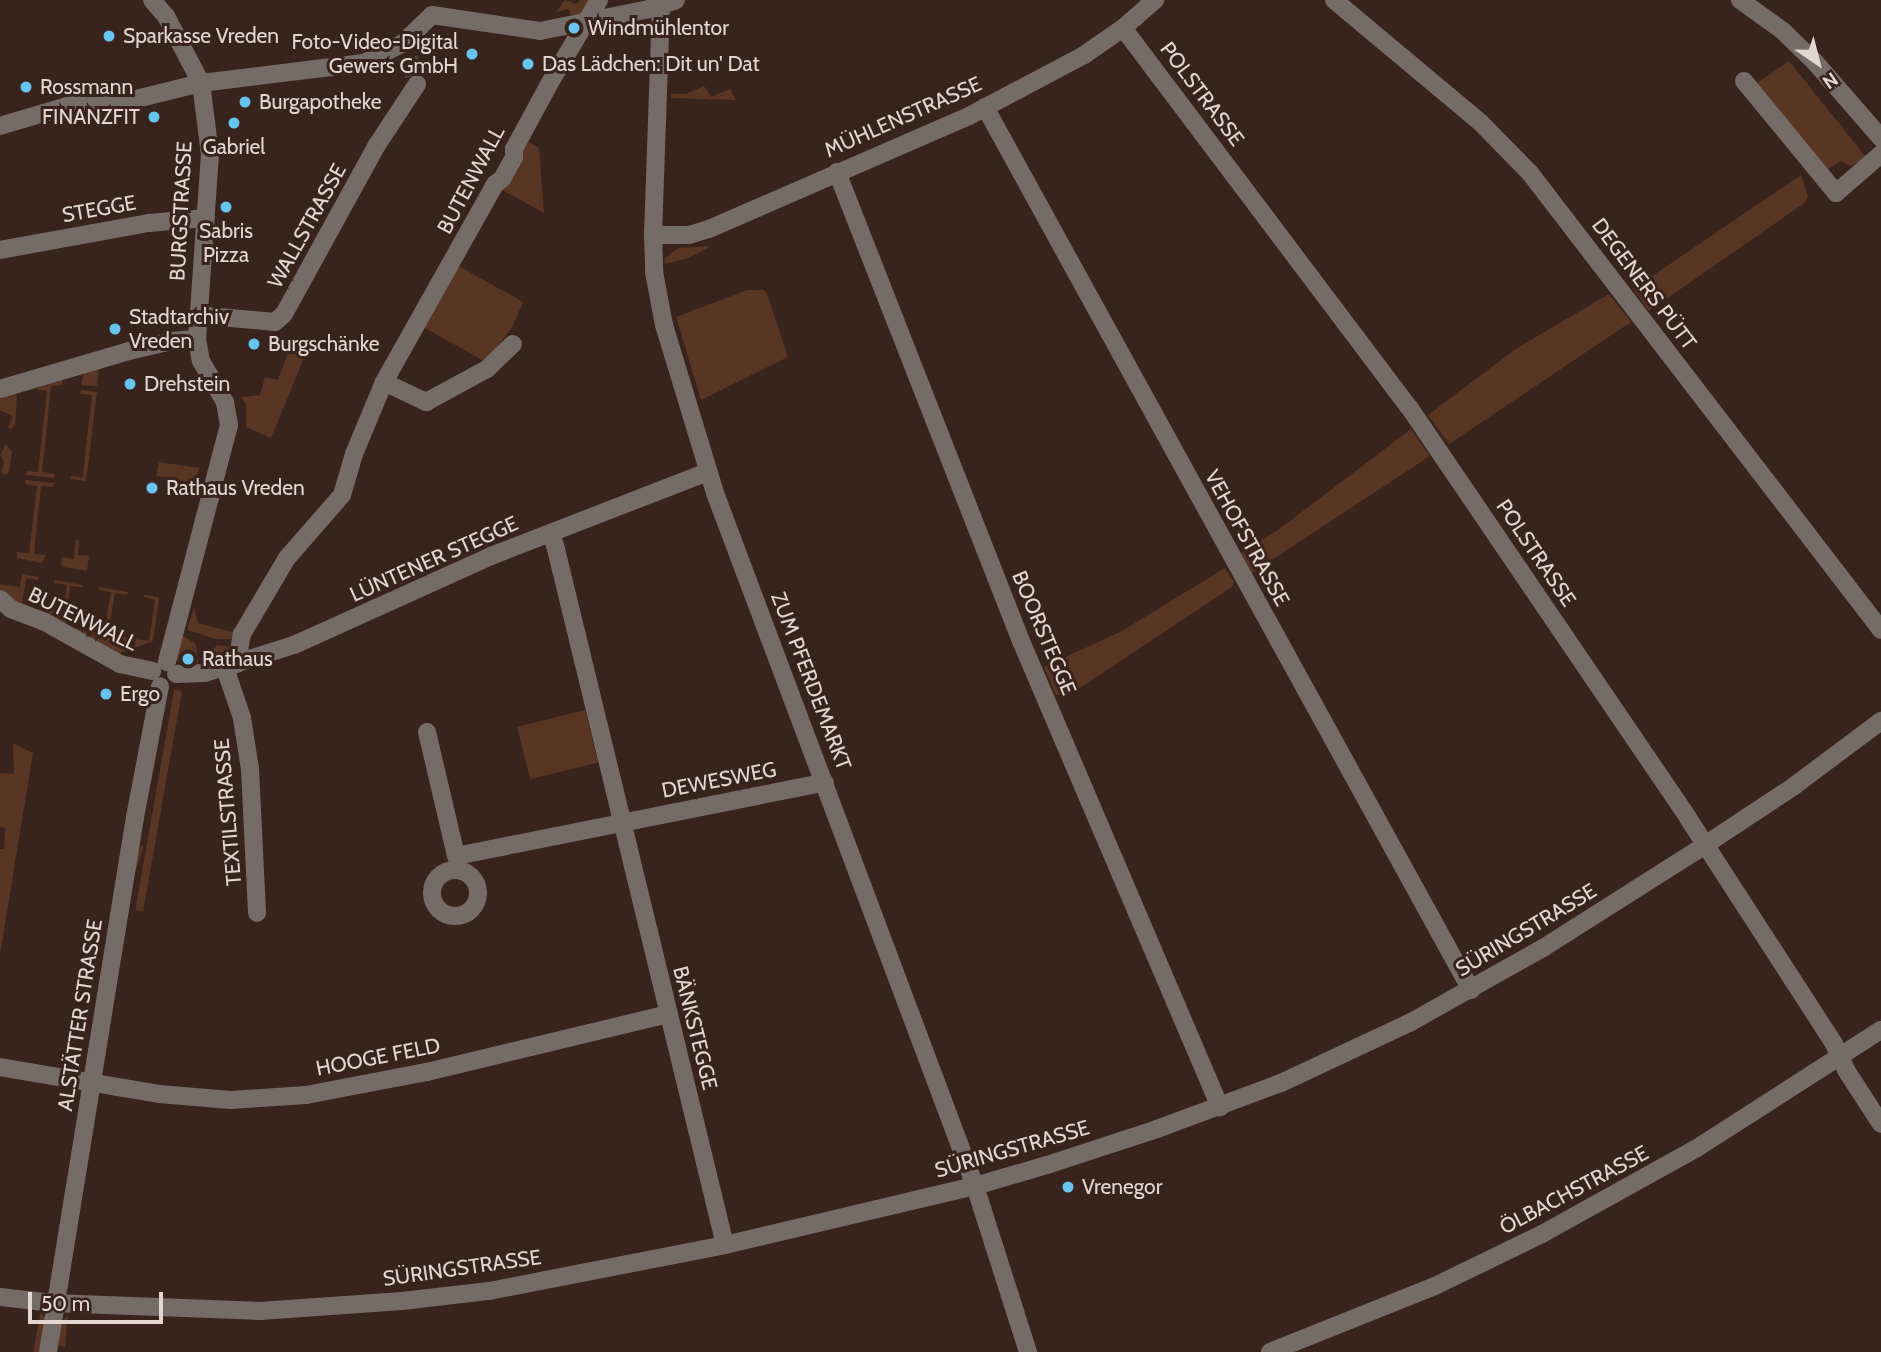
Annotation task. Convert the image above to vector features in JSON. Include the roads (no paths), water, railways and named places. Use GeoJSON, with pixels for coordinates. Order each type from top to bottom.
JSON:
{"type":"FeatureCollection","features":[{"type":"Feature","properties":{"kind":"street"},"geometry":{"type":"LineString","coordinates":[[152,0],[166,16],[201,83]]}},
{"type":"Feature","properties":{"kind":"street","name":"BUTENWALL"},"geometry":{"type":"LineString","coordinates":[[231,666],[242,634],[286,558],[342,495],[363,430],[384,382],[495,184],[502,179],[514,157],[514,149],[599,0]]}},
{"type":"Feature","properties":{"kind":"street","name":"MÜHLENSTRASSE"},"geometry":{"type":"LineString","coordinates":[[653,235],[689,235],[709,229],[904,145],[985,107],[1073,60],[1123,28],[1154,0]]}},
{"type":"Feature","properties":{"kind":"street","name":"DEGENERS PÜTT"},"geometry":{"type":"LineString","coordinates":[[1334,0],[1480,122],[1530,173],[1881,630]]}},
{"type":"Feature","properties":{"kind":"street"},"geometry":{"type":"LineString","coordinates":[[1740,0],[1783,31],[1814,61],[1881,138]]}},
{"type":"Feature","properties":{"kind":"street"},"geometry":{"type":"LineString","coordinates":[[0,126],[67,106],[132,100],[201,83],[355,64],[406,51],[433,7],[506,28],[540,31],[583,24],[668,3]]}},
{"type":"Feature","properties":{"kind":"street","name":"ZUM PFERDEMARKT"},"geometry":{"type":"LineString","coordinates":[[668,3],[653,235],[654,272],[664,325],[708,472],[975,1186],[1028,1352]]}},
{"type":"Feature","properties":{"kind":"street","name":"POLSTRASSE"},"geometry":{"type":"LineString","coordinates":[[1123,28],[1409,407],[1705,845],[1829,1037],[1881,1124]]}},
{"type":"Feature","properties":{"kind":"street"},"geometry":{"type":"LineString","coordinates":[[1744,80],[1836,194],[1881,154]]}},
{"type":"Feature","properties":{"kind":"street","name":"BURGSTRASSE"},"geometry":{"type":"LineString","coordinates":[[164,673],[229,425],[225,401],[201,361],[197,339],[209,154],[201,83]]}},
{"type":"Feature","properties":{"kind":"street","name":"WALLSTRASSE"},"geometry":{"type":"LineString","coordinates":[[197,315],[275,322],[284,314],[377,145],[417,84]]}},
{"type":"Feature","properties":{"kind":"street","name":"VEHOFSTRASSE"},"geometry":{"type":"LineString","coordinates":[[985,107],[1471,990]]}},
{"type":"Feature","properties":{"kind":"street","name":"BOORSTEGGE"},"geometry":{"type":"LineString","coordinates":[[837,172],[1021,641],[1220,1107]]}},
{"type":"Feature","properties":{"kind":"street","name":"STEGGE"},"geometry":{"type":"LineString","coordinates":[[0,250],[149,223],[206,218]]}},
{"type":"Feature","properties":{"kind":"street"},"geometry":{"type":"LineString","coordinates":[[0,389],[141,348],[197,339]]}},
{"type":"Feature","properties":{"kind":"street"},"geometry":{"type":"LineString","coordinates":[[384,382],[426,402],[487,369],[513,344]]}},
{"type":"Feature","properties":{"kind":"street","name":"LÜNTENER STEGGE"},"geometry":{"type":"LineString","coordinates":[[164,673],[231,666],[349,622],[491,556],[708,472]]}},
{"type":"Feature","properties":{"kind":"street","name":"BÄNKSTEGGE"},"geometry":{"type":"LineString","coordinates":[[550,534],[555,545],[725,1245]]}},
{"type":"Feature","properties":{"kind":"street","name":"BUTENWALL"},"geometry":{"type":"LineString","coordinates":[[0,599],[10,609],[43,621],[120,664],[164,673]]}},
{"type":"Feature","properties":{"kind":"street","name":"TEXTILSTRASSE"},"geometry":{"type":"LineString","coordinates":[[231,666],[250,769],[257,913]]}},
{"type":"Feature","properties":{"kind":"street","name":"ALSTÄTTER STRASSE"},"geometry":{"type":"LineString","coordinates":[[48,1352],[53,1303],[135,817],[164,673]]}},
{"type":"Feature","properties":{"kind":"street","name":"SÜRINGSTRASSE"},"geometry":{"type":"LineString","coordinates":[[0,1297],[53,1303],[260,1311],[402,1301],[503,1289],[725,1245],[975,1186],[1220,1107],[1344,1055],[1471,990],[1705,845],[1794,786],[1881,721]]}},
{"type":"Feature","properties":{"kind":"street"},"geometry":{"type":"LineString","coordinates":[[427,733],[458,863],[622,821]]}},
{"type":"Feature","properties":{"kind":"street","name":"DEWESWEG"},"geometry":{"type":"LineString","coordinates":[[622,821],[825,782]]}},
{"type":"Feature","properties":{"kind":"street","name":"HOOGE FELD"},"geometry":{"type":"LineString","coordinates":[[0,1066],[159,1094],[231,1100],[306,1095],[427,1072],[668,1014]]}},
{"type":"Feature","properties":{"kind":"street","name":"ÖLBACHSTRASSE"},"geometry":{"type":"LineString","coordinates":[[1270,1352],[1435,1286],[1542,1234],[1697,1148],[1881,1030]]}},
{"type":"Feature","properties":{"kind":"tunnel"},"geometry":{"type":"LineString","coordinates":[[409,58],[417,84]]}},
{"type":"Feature","properties":{"kind":"place","name":"Windmühlentor"},"geometry":{"type":"Point","coordinates":[574,28]}},
{"type":"Feature","properties":{"kind":"place","name":"Sparkasse Vreden"},"geometry":{"type":"Point","coordinates":[109,36]}},
{"type":"Feature","properties":{"kind":"place","name":"Foto-Video-Digital Gewers GmbH"},"geometry":{"type":"Point","coordinates":[472,54]}},
{"type":"Feature","properties":{"kind":"place","name":"Das Lädchen: Dit un' Dat"},"geometry":{"type":"Point","coordinates":[528,64]}},
{"type":"Feature","properties":{"kind":"place","name":"Rossmann"},"geometry":{"type":"Point","coordinates":[26,87]}},
{"type":"Feature","properties":{"kind":"place","name":"Burgapotheke"},"geometry":{"type":"Point","coordinates":[245,102]}},
{"type":"Feature","properties":{"kind":"place","name":"FINANZFIT"},"geometry":{"type":"Point","coordinates":[154,117]}},
{"type":"Feature","properties":{"kind":"place","name":"Gabriel"},"geometry":{"type":"Point","coordinates":[234,123]}},
{"type":"Feature","properties":{"kind":"place","name":"Sabris Pizza"},"geometry":{"type":"Point","coordinates":[226,207]}},
{"type":"Feature","properties":{"kind":"place","name":"Stadtarchiv Vreden"},"geometry":{"type":"Point","coordinates":[115,329]}},
{"type":"Feature","properties":{"kind":"place","name":"Burgschänke"},"geometry":{"type":"Point","coordinates":[254,344]}},
{"type":"Feature","properties":{"kind":"place","name":"Drehstein"},"geometry":{"type":"Point","coordinates":[130,384]}},
{"type":"Feature","properties":{"kind":"place","name":"Rathaus Vreden"},"geometry":{"type":"Point","coordinates":[152,488]}},
{"type":"Feature","properties":{"kind":"place","name":"Rathaus"},"geometry":{"type":"Point","coordinates":[188,659]}},
{"type":"Feature","properties":{"kind":"place","name":"Ergo"},"geometry":{"type":"Point","coordinates":[106,694]}},
{"type":"Feature","properties":{"kind":"place","name":"Vrenegor"},"geometry":{"type":"Point","coordinates":[1068,1187]}}]}
